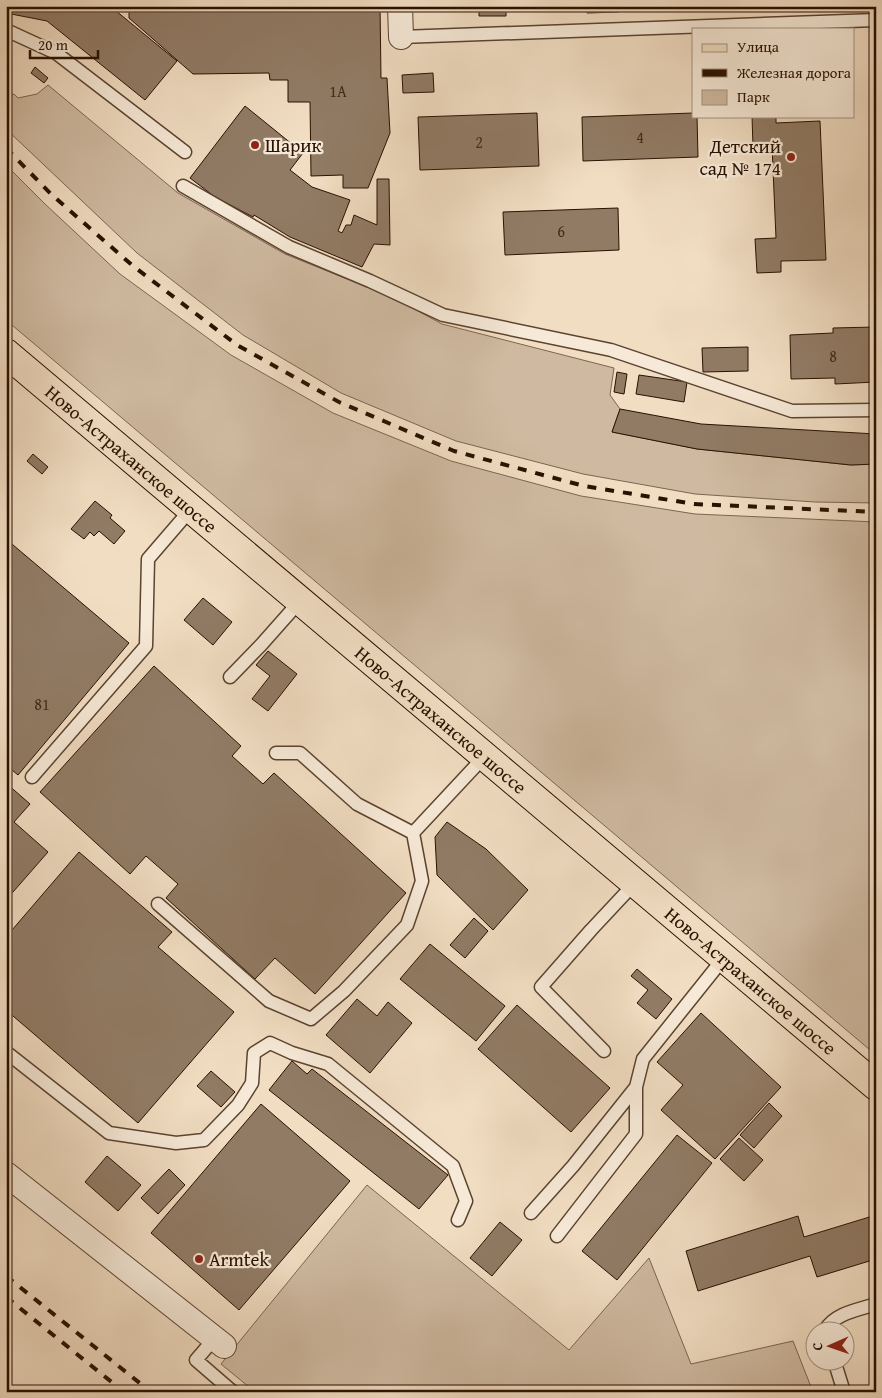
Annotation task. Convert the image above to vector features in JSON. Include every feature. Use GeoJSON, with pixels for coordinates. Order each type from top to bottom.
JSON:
{"type":"FeatureCollection","features":[{"type":"Feature","properties":{"kind":"main road","name":"Ново-Астраханское шоссе"},"geometry":{"type":"LineString","coordinates":[[6,353],[876,1086]]}},
{"type":"Feature","properties":{"kind":"street"},"geometry":{"type":"LineString","coordinates":[[400,6],[401,37]]}},
{"type":"Feature","properties":{"kind":"street"},"geometry":{"type":"LineString","coordinates":[[6,1174],[219,1342]]}},
{"type":"Feature","properties":{"kind":"lane"},"geometry":{"type":"LineString","coordinates":[[401,37],[876,20]]}},
{"type":"Feature","properties":{"kind":"lane"},"geometry":{"type":"LineString","coordinates":[[6,30],[56,53],[185,152]]}},
{"type":"Feature","properties":{"kind":"lane"},"geometry":{"type":"LineString","coordinates":[[184,186],[289,247],[443,315],[611,350],[792,411],[876,410]]}},
{"type":"Feature","properties":{"kind":"lane"},"geometry":{"type":"LineString","coordinates":[[32,777],[146,646],[148,559],[191,509]]}},
{"type":"Feature","properties":{"kind":"lane"},"geometry":{"type":"LineString","coordinates":[[230,677],[300,601]]}},
{"type":"Feature","properties":{"kind":"lane"},"geometry":{"type":"LineString","coordinates":[[276,753],[300,753],[357,804],[413,833]]}},
{"type":"Feature","properties":{"kind":"lane"},"geometry":{"type":"LineString","coordinates":[[413,833],[484,757]]}},
{"type":"Feature","properties":{"kind":"lane"},"geometry":{"type":"LineString","coordinates":[[158,904],[269,1001],[311,1019],[344,991],[407,925],[422,881],[413,833]]}},
{"type":"Feature","properties":{"kind":"lane"},"geometry":{"type":"LineString","coordinates":[[604,1052],[541,987],[634,884]]}},
{"type":"Feature","properties":{"kind":"lane"},"geometry":{"type":"LineString","coordinates":[[557,1236],[636,1134],[636,1087],[643,1059],[724,959]]}},
{"type":"Feature","properties":{"kind":"lane"},"geometry":{"type":"LineString","coordinates":[[6,1052],[110,1133],[176,1143],[204,1140],[238,1105],[252,1082],[254,1053],[270,1043],[292,1054],[328,1064],[453,1166],[466,1201],[458,1220]]}},
{"type":"Feature","properties":{"kind":"lane"},"geometry":{"type":"LineString","coordinates":[[531,1213],[573,1166],[636,1087]]}},
{"type":"Feature","properties":{"kind":"lane"},"geometry":{"type":"LineString","coordinates":[[834,1320],[840,1316],[876,1304]]}},
{"type":"Feature","properties":{"kind":"lane"},"geometry":{"type":"LineString","coordinates":[[219,1342],[196,1360],[233,1392]]}},
{"type":"Feature","properties":{"kind":"lane"},"geometry":{"type":"LineString","coordinates":[[837,1370],[844,1392]]}},
{"type":"Feature","properties":{"kind":"green space"},"geometry":{"type":"Polygon","coordinates":[[[48,85],[178,193],[285,254],[392,297],[442,324],[614,368],[610,395],[620,409],[612,432],[697,449],[851,465],[876,464],[876,503],[815,502],[695,494],[583,474],[456,441],[341,393],[243,335],[137,253],[6,129],[6,95],[8,97],[14,94],[18,98],[37,94],[48,85]]]}},
{"type":"Feature","properties":{"kind":"green space"},"geometry":{"type":"Polygon","coordinates":[[[6,165],[120,274],[231,355],[333,413],[451,461],[581,496],[695,514],[876,522],[876,1055],[6,320],[6,165]]]}},
{"type":"Feature","properties":{"kind":"green space"},"geometry":{"type":"Polygon","coordinates":[[[367,1185],[569,1350],[649,1258],[691,1364],[793,1341],[813,1392],[255,1392],[221,1364],[367,1185]]]}},
{"type":"Feature","properties":{"kind":"building"},"geometry":{"type":"Polygon","coordinates":[[[6,6],[110,6],[177,61],[145,100],[47,21],[6,13],[6,6]]]}},
{"type":"Feature","properties":{"kind":"building"},"geometry":{"type":"Polygon","coordinates":[[[129,6],[380,6],[381,78],[387,78],[390,133],[368,188],[343,188],[343,175],[311,176],[310,102],[288,102],[288,80],[270,80],[269,73],[193,74],[129,18],[129,6]]]}},
{"type":"Feature","properties":{"kind":"building"},"geometry":{"type":"Polygon","coordinates":[[[479,6],[506,6],[506,16],[479,16],[479,6]]]}},
{"type":"Feature","properties":{"kind":"building"},"geometry":{"type":"Polygon","coordinates":[[[587,6],[618,6],[618,12],[587,13],[587,6]]]}},
{"type":"Feature","properties":{"kind":"building"},"geometry":{"type":"Polygon","coordinates":[[[702,6],[728,6],[728,10],[702,11],[702,6]]]}},
{"type":"Feature","properties":{"kind":"building"},"geometry":{"type":"Polygon","coordinates":[[[35,67],[48,78],[44,83],[31,73],[35,67]]]}},
{"type":"Feature","properties":{"kind":"building"},"geometry":{"type":"Polygon","coordinates":[[[433,73],[434,92],[403,93],[402,75],[433,73]]]}},
{"type":"Feature","properties":{"kind":"building"},"geometry":{"type":"Polygon","coordinates":[[[245,106],[303,153],[290,170],[312,187],[350,200],[338,231],[342,233],[346,225],[351,225],[354,215],[377,225],[377,179],[389,179],[390,245],[374,244],[362,267],[290,237],[254,215],[253,217],[215,197],[190,178],[245,106]]]}},
{"type":"Feature","properties":{"kind":"building"},"geometry":{"type":"Polygon","coordinates":[[[537,113],[539,166],[420,170],[418,117],[537,113]]]}},
{"type":"Feature","properties":{"kind":"building"},"geometry":{"type":"Polygon","coordinates":[[[692,113],[692,118],[697,118],[698,157],[583,161],[582,117],[692,113]]]}},
{"type":"Feature","properties":{"kind":"building"},"geometry":{"type":"Polygon","coordinates":[[[752,118],[776,118],[776,123],[820,121],[826,260],[781,261],[781,272],[757,273],[755,239],[776,238],[772,146],[753,147],[752,118]]]}},
{"type":"Feature","properties":{"kind":"building"},"geometry":{"type":"Polygon","coordinates":[[[618,208],[619,250],[505,255],[503,212],[618,208]]]}},
{"type":"Feature","properties":{"kind":"building"},"geometry":{"type":"Polygon","coordinates":[[[876,327],[876,382],[835,384],[835,378],[791,379],[790,335],[833,333],[833,328],[876,327]]]}},
{"type":"Feature","properties":{"kind":"building"},"geometry":{"type":"Polygon","coordinates":[[[748,347],[748,371],[703,372],[702,348],[748,347]]]}},
{"type":"Feature","properties":{"kind":"building"},"geometry":{"type":"Polygon","coordinates":[[[617,372],[627,374],[624,394],[614,392],[617,372]]]}},
{"type":"Feature","properties":{"kind":"building"},"geometry":{"type":"Polygon","coordinates":[[[639,375],[687,382],[684,402],[636,394],[639,375]]]}},
{"type":"Feature","properties":{"kind":"building"},"geometry":{"type":"Polygon","coordinates":[[[620,409],[701,424],[876,434],[876,464],[851,465],[697,449],[612,432],[620,409]]]}},
{"type":"Feature","properties":{"kind":"building"},"geometry":{"type":"Polygon","coordinates":[[[33,454],[48,467],[42,474],[27,461],[33,454]]]}},
{"type":"Feature","properties":{"kind":"building"},"geometry":{"type":"Polygon","coordinates":[[[95,501],[112,515],[110,518],[125,531],[114,544],[99,531],[94,536],[90,532],[84,539],[71,529],[95,501]]]}},
{"type":"Feature","properties":{"kind":"building"},"geometry":{"type":"Polygon","coordinates":[[[6,539],[129,643],[18,775],[6,765],[6,539]]]}},
{"type":"Feature","properties":{"kind":"building"},"geometry":{"type":"Polygon","coordinates":[[[203,598],[232,622],[213,645],[184,620],[203,598]]]}},
{"type":"Feature","properties":{"kind":"building"},"geometry":{"type":"Polygon","coordinates":[[[268,651],[297,674],[268,711],[252,699],[270,676],[256,665],[268,651]]]}},
{"type":"Feature","properties":{"kind":"building"},"geometry":{"type":"Polygon","coordinates":[[[154,666],[241,746],[232,756],[263,784],[274,773],[406,893],[315,994],[275,958],[255,979],[166,898],[178,884],[146,856],[130,874],[40,792],[154,666]]]}},
{"type":"Feature","properties":{"kind":"building"},"geometry":{"type":"Polygon","coordinates":[[[6,783],[30,804],[14,822],[48,852],[6,900],[6,783]]]}},
{"type":"Feature","properties":{"kind":"building"},"geometry":{"type":"Polygon","coordinates":[[[447,822],[486,849],[528,890],[493,930],[437,875],[435,837],[447,822]]]}},
{"type":"Feature","properties":{"kind":"building"},"geometry":{"type":"Polygon","coordinates":[[[79,852],[172,932],[158,947],[234,1012],[138,1123],[6,1010],[6,937],[79,852]]]}},
{"type":"Feature","properties":{"kind":"building"},"geometry":{"type":"Polygon","coordinates":[[[474,918],[488,931],[465,958],[450,945],[474,918]]]}},
{"type":"Feature","properties":{"kind":"building"},"geometry":{"type":"Polygon","coordinates":[[[430,944],[505,1006],[476,1041],[400,979],[430,944]]]}},
{"type":"Feature","properties":{"kind":"building"},"geometry":{"type":"Polygon","coordinates":[[[637,969],[672,999],[656,1019],[637,1003],[648,990],[631,976],[637,969]]]}},
{"type":"Feature","properties":{"kind":"building"},"geometry":{"type":"Polygon","coordinates":[[[357,999],[377,1016],[388,1002],[412,1023],[370,1073],[326,1035],[357,999]]]}},
{"type":"Feature","properties":{"kind":"building"},"geometry":{"type":"Polygon","coordinates":[[[517,1005],[610,1088],[571,1132],[478,1049],[517,1005]]]}},
{"type":"Feature","properties":{"kind":"building"},"geometry":{"type":"Polygon","coordinates":[[[701,1013],[781,1087],[715,1159],[661,1110],[683,1085],[657,1062],[701,1013]]]}},
{"type":"Feature","properties":{"kind":"building"},"geometry":{"type":"Polygon","coordinates":[[[292,1061],[307,1074],[312,1069],[448,1175],[419,1209],[269,1090],[292,1061]]]}},
{"type":"Feature","properties":{"kind":"building"},"geometry":{"type":"Polygon","coordinates":[[[211,1071],[235,1092],[221,1107],[197,1086],[211,1071]]]}},
{"type":"Feature","properties":{"kind":"building"},"geometry":{"type":"Polygon","coordinates":[[[769,1103],[782,1116],[754,1148],[740,1135],[769,1103]]]}},
{"type":"Feature","properties":{"kind":"building"},"geometry":{"type":"Polygon","coordinates":[[[261,1104],[350,1181],[239,1310],[151,1233],[261,1104]]]}},
{"type":"Feature","properties":{"kind":"building"},"geometry":{"type":"Polygon","coordinates":[[[677,1135],[712,1163],[617,1280],[582,1251],[677,1135]]]}},
{"type":"Feature","properties":{"kind":"building"},"geometry":{"type":"Polygon","coordinates":[[[739,1138],[763,1160],[744,1181],[720,1159],[739,1138]]]}},
{"type":"Feature","properties":{"kind":"building"},"geometry":{"type":"Polygon","coordinates":[[[107,1156],[141,1185],[118,1211],[85,1182],[107,1156]]]}},
{"type":"Feature","properties":{"kind":"building"},"geometry":{"type":"Polygon","coordinates":[[[169,1169],[185,1185],[158,1214],[141,1198],[169,1169]]]}},
{"type":"Feature","properties":{"kind":"building"},"geometry":{"type":"Polygon","coordinates":[[[876,1215],[876,1259],[817,1277],[810,1256],[698,1291],[686,1251],[798,1216],[804,1237],[876,1215]]]}},
{"type":"Feature","properties":{"kind":"building"},"geometry":{"type":"Polygon","coordinates":[[[500,1222],[522,1240],[492,1276],[470,1258],[500,1222]]]}},
{"type":"Feature","properties":{"kind":"railway"},"geometry":{"type":"LineString","coordinates":[[6,148],[52,195],[133,266],[237,345],[339,402],[454,451],[584,486],[694,504],[876,512]]}},
{"type":"Feature","properties":{"kind":"railway"},"geometry":{"type":"LineString","coordinates":[[6,1276],[151,1392]]}},
{"type":"Feature","properties":{"kind":"railway"},"geometry":{"type":"LineString","coordinates":[[6,1297],[124,1392]]}},
{"type":"Feature","properties":{"kind":"place","name":"Шарик"},"geometry":{"type":"Point","coordinates":[255,145]}},
{"type":"Feature","properties":{"kind":"place","name":"Детский сад № 174"},"geometry":{"type":"Point","coordinates":[791,157]}},
{"type":"Feature","properties":{"kind":"place","name":"Armtek"},"geometry":{"type":"Point","coordinates":[199,1259]}}]}
